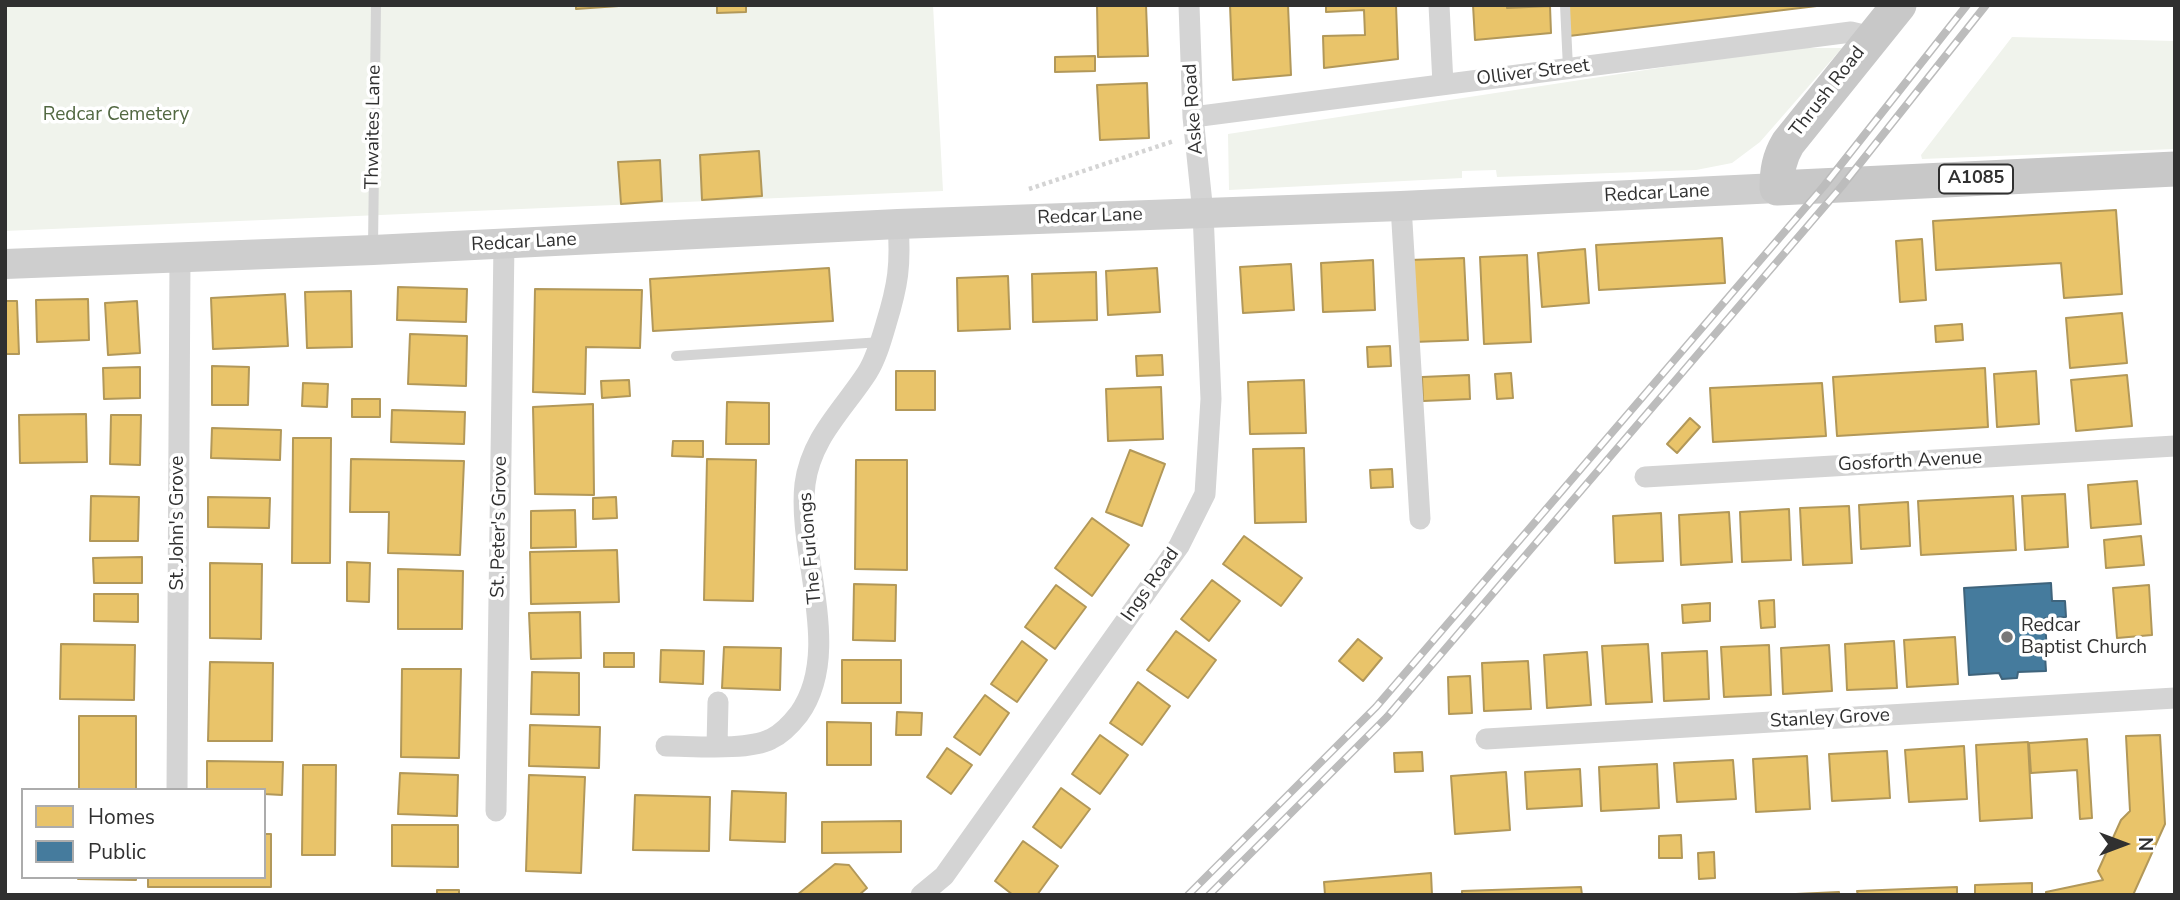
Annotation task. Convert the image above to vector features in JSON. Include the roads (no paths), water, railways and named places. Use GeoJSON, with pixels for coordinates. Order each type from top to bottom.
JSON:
{"type":"FeatureCollection","features":[{"type":"Feature","properties":{"kind":"main road","name":"Thrush Road"},"geometry":{"type":"LineString","coordinates":[[1777,188],[1777,169],[1788,143],[1862,34],[1899,5]]}},
{"type":"Feature","properties":{"kind":"main road","name":"Redcar Lane"},"geometry":{"type":"LineString","coordinates":[[5,264],[1401,206],[2175,169]]}},
{"type":"Feature","properties":{"kind":"street","name":"Aske Road"},"geometry":{"type":"LineString","coordinates":[[1189,5],[1194,126],[1203,213]]}},
{"type":"Feature","properties":{"kind":"street"},"geometry":{"type":"LineString","coordinates":[[1439,5],[1443,84]]}},
{"type":"Feature","properties":{"kind":"street","name":"Olliver Street"},"geometry":{"type":"LineString","coordinates":[[1194,126],[1443,84],[1862,34]]}},
{"type":"Feature","properties":{"kind":"street"},"geometry":{"type":"LineString","coordinates":[[1401,206],[1420,519]]}},
{"type":"Feature","properties":{"kind":"street","name":"Ings Road"},"geometry":{"type":"LineString","coordinates":[[921,895],[943,876],[1179,546],[1205,494],[1211,399],[1203,213]]}},
{"type":"Feature","properties":{"kind":"street","name":"The Furlongs"},"geometry":{"type":"LineString","coordinates":[[666,746],[753,744],[772,739],[799,715],[813,687],[818,650],[804,511],[806,482],[813,454],[823,432],[868,372],[881,342],[897,287],[900,254],[898,225]]}},
{"type":"Feature","properties":{"kind":"street","name":"St. Peter's Grove"},"geometry":{"type":"LineString","coordinates":[[496,811],[504,243]]}},
{"type":"Feature","properties":{"kind":"street","name":"St. John's Grove"},"geometry":{"type":"LineString","coordinates":[[177,788],[180,257]]}},
{"type":"Feature","properties":{"kind":"street","name":"Gosforth Avenue"},"geometry":{"type":"LineString","coordinates":[[1646,477],[2175,446]]}},
{"type":"Feature","properties":{"kind":"street","name":"Stanley Grove"},"geometry":{"type":"LineString","coordinates":[[1486,739],[2175,698]]}},
{"type":"Feature","properties":{"kind":"street"},"geometry":{"type":"LineString","coordinates":[[717,746],[718,702]]}},
{"type":"Feature","properties":{"kind":"lane","name":"Thwaites Lane"},"geometry":{"type":"LineString","coordinates":[[373,250],[376,5]]}},
{"type":"Feature","properties":{"kind":"lane"},"geometry":{"type":"LineString","coordinates":[[1565,5],[1568,68]]}},
{"type":"Feature","properties":{"kind":"lane"},"geometry":{"type":"LineString","coordinates":[[676,356],[881,342]]}},
{"type":"Feature","properties":{"kind":"railway"},"geometry":{"type":"LineString","coordinates":[[1188,895],[1376,707],[1824,186],[1967,5]]}},
{"type":"Feature","properties":{"kind":"railway"},"geometry":{"type":"LineString","coordinates":[[1209,895],[1387,717],[1842,186],[1986,5]]}},
{"type":"Feature","properties":{"kind":"place","name":"Redcar Baptist Church"},"geometry":{"type":"Point","coordinates":[2007,637]}},
{"type":"Feature","properties":{"kind":"park label","name":"Redcar Cemetery"},"geometry":{"type":"Point","coordinates":[116,115]}}]}
